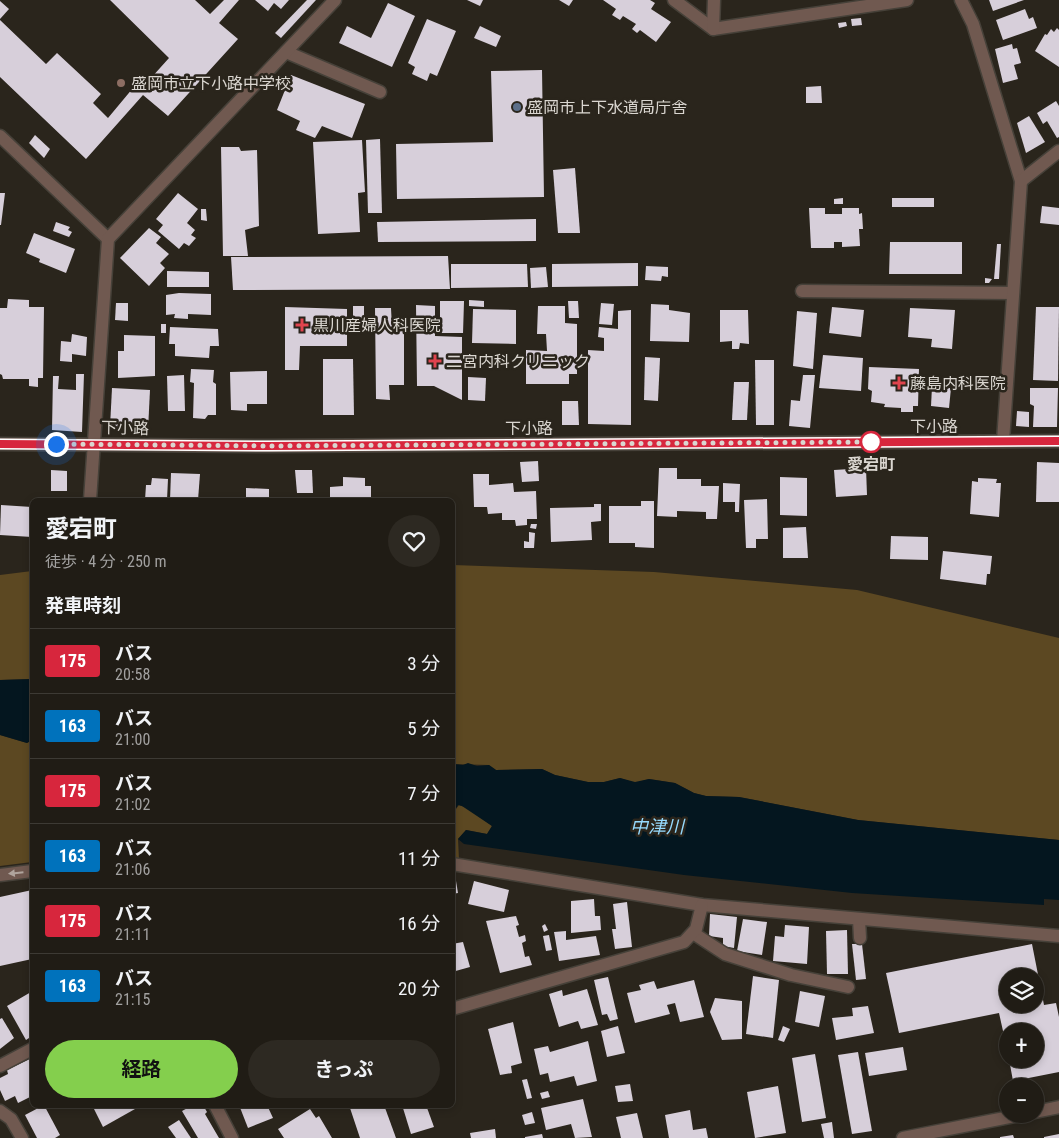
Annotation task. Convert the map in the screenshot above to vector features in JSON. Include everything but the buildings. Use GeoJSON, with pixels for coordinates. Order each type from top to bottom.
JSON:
{"type":"FeatureCollection","features":[{"type":"Feature","properties":{"kind":"street"},"geometry":{"type":"LineString","coordinates":[[90,498],[108,239],[335,0]]}},
{"type":"Feature","properties":{"kind":"street"},"geometry":{"type":"LineString","coordinates":[[674,0],[713,29],[906,0]]}},
{"type":"Feature","properties":{"kind":"street"},"geometry":{"type":"LineString","coordinates":[[713,29],[714,0]]}},
{"type":"Feature","properties":{"kind":"street"},"geometry":{"type":"LineString","coordinates":[[961,0],[973,24],[1021,180],[1003,441]]}},
{"type":"Feature","properties":{"kind":"street"},"geometry":{"type":"LineString","coordinates":[[286,52],[380,92]]}},
{"type":"Feature","properties":{"kind":"street"},"geometry":{"type":"LineString","coordinates":[[0,136],[108,239]]}},
{"type":"Feature","properties":{"kind":"street"},"geometry":{"type":"LineString","coordinates":[[1021,180],[1059,151]]}},
{"type":"Feature","properties":{"kind":"street"},"geometry":{"type":"LineString","coordinates":[[802,291],[1013,293]]}},
{"type":"Feature","properties":{"kind":"street","name":"下小路"},"geometry":{"type":"LineString","coordinates":[[0,444],[279,446],[1059,441]]}},
{"type":"Feature","properties":{"kind":"street"},"geometry":{"type":"LineString","coordinates":[[455,864],[702,905],[1059,936]]}},
{"type":"Feature","properties":{"kind":"street"},"geometry":{"type":"LineString","coordinates":[[0,875],[30,871]]}},
{"type":"Feature","properties":{"kind":"street"},"geometry":{"type":"LineString","coordinates":[[455,1008],[684,942],[696,929],[702,905]]}},
{"type":"Feature","properties":{"kind":"street"},"geometry":{"type":"LineString","coordinates":[[859,918],[860,938]]}},
{"type":"Feature","properties":{"kind":"street"},"geometry":{"type":"LineString","coordinates":[[693,933],[725,954],[790,975],[848,988]]}},
{"type":"Feature","properties":{"kind":"street"},"geometry":{"type":"LineString","coordinates":[[0,1066],[30,1050]]}},
{"type":"Feature","properties":{"kind":"street"},"geometry":{"type":"LineString","coordinates":[[1044,1110],[1059,1107]]}},
{"type":"Feature","properties":{"kind":"street"},"geometry":{"type":"LineString","coordinates":[[217,1108],[232,1138]]}},
{"type":"Feature","properties":{"kind":"street"},"geometry":{"type":"LineString","coordinates":[[0,1111],[11,1118],[22,1138]]}},
{"type":"Feature","properties":{"kind":"street"},"geometry":{"type":"LineString","coordinates":[[903,1138],[999,1119]]}},
{"type":"Feature","properties":{"kind":"shaded area"},"geometry":{"type":"Polygon","coordinates":[[[455,565],[654,572],[857,590],[1059,638],[1059,840],[858,820],[739,797],[706,796],[694,793],[675,783],[649,779],[635,783],[620,778],[604,782],[588,782],[555,775],[542,769],[496,770],[489,765],[455,764],[455,565]]]}},
{"type":"Feature","properties":{"kind":"shaded area"},"geometry":{"type":"Polygon","coordinates":[[[30,571],[30,679],[0,680],[0,575],[30,571]]]}},
{"type":"Feature","properties":{"kind":"shaded area"},"geometry":{"type":"Polygon","coordinates":[[[0,735],[27,743],[30,741],[30,862],[0,866],[0,735]]]}},
{"type":"Feature","properties":{"kind":"shaded area"},"geometry":{"type":"Polygon","coordinates":[[[459,805],[467,808],[492,826],[487,834],[466,830],[458,839],[459,860],[455,859],[455,810],[459,805]]]}},
{"type":"Feature","properties":{"kind":"water"},"geometry":{"type":"Polygon","coordinates":[[[30,679],[30,741],[27,743],[0,735],[0,680],[30,679]]]}},
{"type":"Feature","properties":{"kind":"water","name":"中津川"},"geometry":{"type":"Polygon","coordinates":[[[468,763],[477,766],[489,765],[496,770],[542,769],[555,775],[588,782],[604,782],[620,778],[635,782],[649,779],[675,783],[694,793],[706,796],[739,797],[858,820],[1059,840],[1059,900],[1044,899],[1044,905],[852,893],[684,875],[464,844],[458,839],[466,830],[487,834],[492,826],[462,806],[458,805],[455,810],[455,764],[463,765],[468,763]]]}},
{"type":"Feature","properties":{"kind":"bus line","name":"175"},"geometry":{"type":"LineString","coordinates":[[0,444],[269,446],[1059,441]]}},
{"type":"Feature","properties":{"kind":"place","name":"盛岡市立下小路中学校"},"geometry":{"type":"Point","coordinates":[121,83]}},
{"type":"Feature","properties":{"kind":"place","name":"盛岡市上下水道局庁舎"},"geometry":{"type":"Point","coordinates":[517,107]}},
{"type":"Feature","properties":{"kind":"place","name":"黒川産婦人科医院"},"geometry":{"type":"Point","coordinates":[302,325]}},
{"type":"Feature","properties":{"kind":"place","name":"二宮内科クリニック"},"geometry":{"type":"Point","coordinates":[435,361]}},
{"type":"Feature","properties":{"kind":"place","name":"藤島内科医院"},"geometry":{"type":"Point","coordinates":[899,383]}},
{"type":"Feature","properties":{"kind":"place","name":"愛宕町"},"geometry":{"type":"Point","coordinates":[871,442]}},
{"type":"Feature","properties":{"kind":"route"},"geometry":{"type":"LineString","coordinates":[[56,444],[269,446],[871,442]]}}]}
